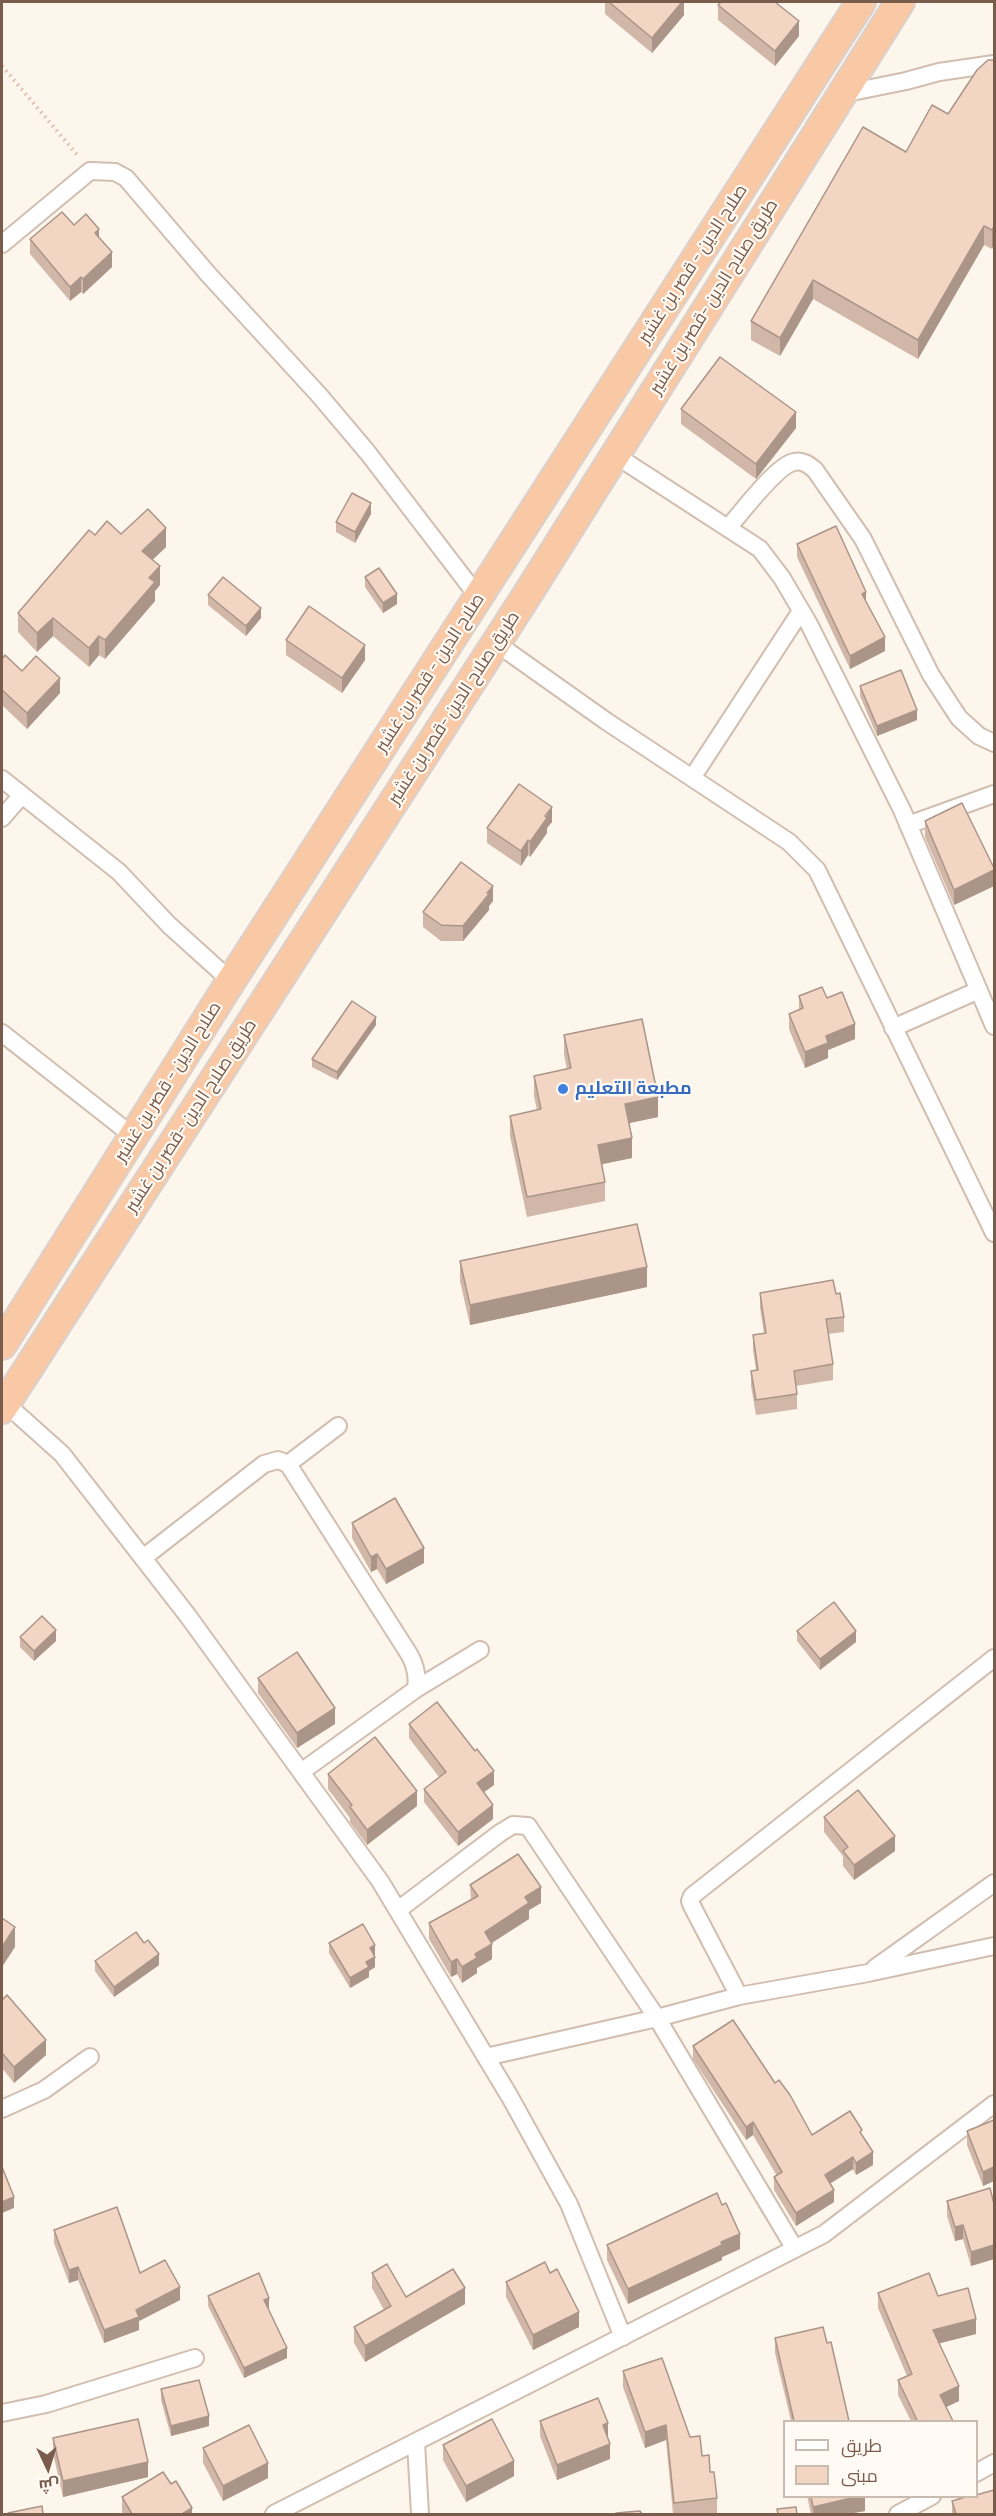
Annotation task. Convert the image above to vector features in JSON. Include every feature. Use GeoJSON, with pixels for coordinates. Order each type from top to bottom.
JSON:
{"type":"FeatureCollection","features":[{"type":"Feature","properties":{"kind":"highway","name":"صلاح الدين - قصر بن غشير"},"geometry":{"type":"LineString","coordinates":[[2,1345],[231,981],[861,2]]}},
{"type":"Feature","properties":{"kind":"highway","name":"طريق صلاح الدين -قصر بن غشير"},"geometry":{"type":"LineString","coordinates":[[3,1406],[496,643],[900,2]]}},
{"type":"Feature","properties":{"kind":"street"},"geometry":{"type":"LineString","coordinates":[[842,94],[939,72],[994,63]]}},
{"type":"Feature","properties":{"kind":"street"},"geometry":{"type":"LineString","coordinates":[[2,244],[90,171],[115,172],[126,178],[208,274],[319,395],[368,453],[478,598]]}},
{"type":"Feature","properties":{"kind":"street"},"geometry":{"type":"LineString","coordinates":[[615,455],[760,549],[782,578],[801,611],[908,825],[994,1026]]}},
{"type":"Feature","properties":{"kind":"street"},"geometry":{"type":"LineString","coordinates":[[728,528],[772,477],[786,465],[804,462],[815,470],[864,539],[931,675],[959,718],[979,736],[994,743]]}},
{"type":"Feature","properties":{"kind":"street"},"geometry":{"type":"LineString","coordinates":[[692,778],[801,611]]}},
{"type":"Feature","properties":{"kind":"street"},"geometry":{"type":"LineString","coordinates":[[496,643],[606,721],[789,842],[816,870],[994,1233]]}},
{"type":"Feature","properties":{"kind":"street"},"geometry":{"type":"LineString","coordinates":[[2,779],[119,872],[169,925],[231,981]]}},
{"type":"Feature","properties":{"kind":"street"},"geometry":{"type":"LineString","coordinates":[[908,825],[994,794]]}},
{"type":"Feature","properties":{"kind":"street"},"geometry":{"type":"LineString","coordinates":[[2,818],[22,795]]}},
{"type":"Feature","properties":{"kind":"street"},"geometry":{"type":"LineString","coordinates":[[893,1028],[979,990]]}},
{"type":"Feature","properties":{"kind":"street"},"geometry":{"type":"LineString","coordinates":[[2,1033],[134,1136]]}},
{"type":"Feature","properties":{"kind":"street"},"geometry":{"type":"LineString","coordinates":[[3,1406],[62,1454],[188,1616],[380,1881],[486,2057],[569,2204],[623,2337]]}},
{"type":"Feature","properties":{"kind":"street"},"geometry":{"type":"LineString","coordinates":[[288,1464],[338,1426]]}},
{"type":"Feature","properties":{"kind":"street"},"geometry":{"type":"LineString","coordinates":[[143,1558],[264,1464],[278,1460],[288,1464],[409,1654],[415,1665],[418,1680],[416,1689]]}},
{"type":"Feature","properties":{"kind":"street"},"geometry":{"type":"LineString","coordinates":[[302,1772],[416,1689],[480,1650]]}},
{"type":"Feature","properties":{"kind":"street"},"geometry":{"type":"LineString","coordinates":[[739,1996],[692,1906],[692,1896],[994,1658]]}},
{"type":"Feature","properties":{"kind":"street"},"geometry":{"type":"LineString","coordinates":[[398,1910],[513,1825],[528,1826],[657,2018],[795,2249]]}},
{"type":"Feature","properties":{"kind":"street"},"geometry":{"type":"LineString","coordinates":[[868,1973],[994,1883]]}},
{"type":"Feature","properties":{"kind":"street"},"geometry":{"type":"LineString","coordinates":[[486,2057],[657,2018],[739,1996],[868,1973],[994,1946]]}},
{"type":"Feature","properties":{"kind":"street"},"geometry":{"type":"LineString","coordinates":[[2,2109],[44,2090],[90,2057]]}},
{"type":"Feature","properties":{"kind":"street"},"geometry":{"type":"LineString","coordinates":[[274,2514],[824,2234],[994,2104]]}},
{"type":"Feature","properties":{"kind":"street"},"geometry":{"type":"LineString","coordinates":[[2,2413],[46,2404],[195,2358]]}},
{"type":"Feature","properties":{"kind":"street"},"geometry":{"type":"LineString","coordinates":[[416,2443],[420,2514]]}},
{"type":"Feature","properties":{"kind":"street"},"geometry":{"type":"LineString","coordinates":[[978,2472],[994,2463]]}},
{"type":"Feature","properties":{"kind":"street"},"geometry":{"type":"LineString","coordinates":[[898,2514],[928,2498]]}},
{"type":"Feature","properties":{"kind":"path"},"geometry":{"type":"LineString","coordinates":[[2,66],[90,171]]}},
{"type":"Feature","properties":{"kind":"building"},"geometry":{"type":"Polygon","coordinates":[[[609,2],[682,2],[652,38],[609,2]]]}},
{"type":"Feature","properties":{"kind":"building"},"geometry":{"type":"Polygon","coordinates":[[[721,2],[775,2],[799,21],[775,51],[718,5],[721,2]]]}},
{"type":"Feature","properties":{"kind":"building"},"geometry":{"type":"Polygon","coordinates":[[[988,60],[994,60],[994,226],[992,230],[984,226],[918,340],[813,280],[780,338],[751,321],[863,127],[906,152],[932,105],[948,114],[977,70],[988,60]]]}},
{"type":"Feature","properties":{"kind":"building"},"geometry":{"type":"Polygon","coordinates":[[[62,212],[74,225],[86,214],[99,229],[95,233],[112,252],[83,279],[81,277],[70,287],[30,239],[62,212]]]}},
{"type":"Feature","properties":{"kind":"building"},"geometry":{"type":"Polygon","coordinates":[[[720,357],[796,412],[756,464],[681,409],[720,357]]]}},
{"type":"Feature","properties":{"kind":"building"},"geometry":{"type":"Polygon","coordinates":[[[352,493],[371,503],[355,532],[336,522],[352,493]]]}},
{"type":"Feature","properties":{"kind":"building"},"geometry":{"type":"Polygon","coordinates":[[[148,509],[166,528],[142,551],[160,566],[149,578],[155,582],[105,640],[99,636],[89,648],[53,618],[37,633],[18,613],[89,530],[95,535],[107,521],[121,534],[148,509]]]}},
{"type":"Feature","properties":{"kind":"building"},"geometry":{"type":"Polygon","coordinates":[[[836,526],[866,592],[862,594],[885,637],[850,656],[797,544],[836,526]]]}},
{"type":"Feature","properties":{"kind":"building"},"geometry":{"type":"Polygon","coordinates":[[[379,568],[397,594],[383,603],[365,577],[379,568]]]}},
{"type":"Feature","properties":{"kind":"building"},"geometry":{"type":"Polygon","coordinates":[[[223,577],[261,608],[246,626],[208,595],[223,577]]]}},
{"type":"Feature","properties":{"kind":"building"},"geometry":{"type":"Polygon","coordinates":[[[309,606],[365,645],[342,678],[286,640],[309,606]]]}},
{"type":"Feature","properties":{"kind":"building"},"geometry":{"type":"Polygon","coordinates":[[[5,655],[22,671],[36,656],[60,678],[27,713],[2,690],[2,659],[5,655]]]}},
{"type":"Feature","properties":{"kind":"building"},"geometry":{"type":"Polygon","coordinates":[[[901,670],[917,710],[877,726],[860,686],[901,670]]]}},
{"type":"Feature","properties":{"kind":"building"},"geometry":{"type":"Polygon","coordinates":[[[519,784],[552,807],[545,816],[547,818],[521,851],[487,828],[519,784]]]}},
{"type":"Feature","properties":{"kind":"building"},"geometry":{"type":"Polygon","coordinates":[[[962,803],[994,870],[954,890],[925,821],[962,803]]]}},
{"type":"Feature","properties":{"kind":"building"},"geometry":{"type":"Polygon","coordinates":[[[461,862],[493,886],[463,926],[441,925],[423,912],[461,862]]]}},
{"type":"Feature","properties":{"kind":"building"},"geometry":{"type":"Polygon","coordinates":[[[822,987],[827,998],[842,992],[855,1024],[826,1036],[828,1043],[805,1052],[789,1014],[803,1008],[799,996],[822,987]]]}},
{"type":"Feature","properties":{"kind":"building"},"geometry":{"type":"Polygon","coordinates":[[[352,1001],[376,1017],[337,1072],[312,1059],[352,1001]]]}},
{"type":"Feature","properties":{"kind":"building"},"geometry":{"type":"Polygon","coordinates":[[[642,1019],[658,1097],[625,1104],[632,1138],[598,1145],[605,1182],[527,1197],[510,1116],[541,1109],[534,1076],[571,1068],[564,1035],[642,1019]]]}},
{"type":"Feature","properties":{"kind":"building"},"geometry":{"type":"Polygon","coordinates":[[[637,1224],[647,1267],[470,1305],[460,1261],[637,1224]]]}},
{"type":"Feature","properties":{"kind":"building"},"geometry":{"type":"Polygon","coordinates":[[[833,1280],[836,1294],[840,1293],[844,1317],[826,1319],[833,1364],[794,1371],[797,1394],[756,1400],[751,1371],[758,1370],[753,1335],[766,1333],[760,1293],[833,1280]]]}},
{"type":"Feature","properties":{"kind":"building"},"geometry":{"type":"Polygon","coordinates":[[[395,1498],[424,1548],[386,1569],[377,1554],[371,1557],[352,1523],[395,1498]]]}},
{"type":"Feature","properties":{"kind":"building"},"geometry":{"type":"Polygon","coordinates":[[[834,1602],[856,1631],[820,1659],[797,1631],[834,1602]]]}},
{"type":"Feature","properties":{"kind":"building"},"geometry":{"type":"Polygon","coordinates":[[[42,1616],[56,1630],[34,1651],[20,1637],[42,1616]]]}},
{"type":"Feature","properties":{"kind":"building"},"geometry":{"type":"Polygon","coordinates":[[[297,1652],[335,1708],[297,1733],[258,1678],[297,1652]]]}},
{"type":"Feature","properties":{"kind":"building"},"geometry":{"type":"Polygon","coordinates":[[[437,1702],[475,1751],[477,1749],[494,1771],[477,1783],[493,1805],[458,1832],[424,1789],[446,1772],[409,1724],[437,1702]]]}},
{"type":"Feature","properties":{"kind":"building"},"geometry":{"type":"Polygon","coordinates":[[[375,1737],[417,1791],[367,1830],[350,1807],[352,1805],[328,1774],[375,1737]]]}},
{"type":"Feature","properties":{"kind":"building"},"geometry":{"type":"Polygon","coordinates":[[[858,1790],[895,1836],[854,1865],[843,1851],[848,1847],[824,1817],[858,1790]]]}},
{"type":"Feature","properties":{"kind":"building"},"geometry":{"type":"Polygon","coordinates":[[[518,1854],[541,1887],[525,1897],[529,1903],[485,1932],[492,1944],[475,1954],[477,1958],[462,1967],[457,1959],[451,1962],[429,1923],[478,1896],[470,1885],[518,1854]]]}},
{"type":"Feature","properties":{"kind":"building"},"geometry":{"type":"Polygon","coordinates":[[[2,1918],[15,1927],[2,1947],[2,1918]]]}},
{"type":"Feature","properties":{"kind":"building"},"geometry":{"type":"Polygon","coordinates":[[[363,1924],[375,1945],[370,1948],[375,1957],[366,1962],[369,1967],[350,1978],[329,1943],[363,1924]]]}},
{"type":"Feature","properties":{"kind":"building"},"geometry":{"type":"Polygon","coordinates":[[[136,1932],[144,1943],[148,1940],[159,1954],[114,1987],[95,1961],[136,1932]]]}},
{"type":"Feature","properties":{"kind":"building"},"geometry":{"type":"Polygon","coordinates":[[[7,1995],[46,2040],[14,2067],[2,2053],[2,2000],[7,1995]]]}},
{"type":"Feature","properties":{"kind":"building"},"geometry":{"type":"Polygon","coordinates":[[[733,2020],[775,2083],[779,2080],[790,2095],[812,2135],[850,2111],[873,2152],[856,2163],[853,2157],[825,2175],[834,2190],[796,2213],[774,2177],[782,2172],[753,2122],[746,2127],[693,2046],[733,2020]]]}},
{"type":"Feature","properties":{"kind":"building"},"geometry":{"type":"Polygon","coordinates":[[[994,2120],[994,2167],[983,2172],[967,2131],[994,2120]]]}},
{"type":"Feature","properties":{"kind":"building"},"geometry":{"type":"Polygon","coordinates":[[[2,2167],[14,2197],[2,2202],[2,2167]]]}},
{"type":"Feature","properties":{"kind":"building"},"geometry":{"type":"Polygon","coordinates":[[[990,2188],[994,2204],[994,2245],[971,2252],[963,2225],[955,2227],[947,2201],[990,2188]]]}},
{"type":"Feature","properties":{"kind":"building"},"geometry":{"type":"Polygon","coordinates":[[[717,2193],[722,2205],[726,2203],[740,2234],[721,2242],[722,2245],[628,2289],[607,2245],[717,2193]]]}},
{"type":"Feature","properties":{"kind":"building"},"geometry":{"type":"Polygon","coordinates":[[[117,2207],[140,2273],[165,2260],[180,2287],[136,2310],[139,2317],[104,2330],[78,2267],[69,2270],[54,2230],[117,2207]]]}},
{"type":"Feature","properties":{"kind":"building"},"geometry":{"type":"Polygon","coordinates":[[[545,2262],[550,2273],[557,2269],[579,2312],[533,2335],[506,2282],[545,2262]]]}},
{"type":"Feature","properties":{"kind":"building"},"geometry":{"type":"Polygon","coordinates":[[[387,2264],[406,2297],[453,2269],[465,2288],[365,2346],[354,2327],[391,2306],[372,2273],[387,2264]]]}},
{"type":"Feature","properties":{"kind":"building"},"geometry":{"type":"Polygon","coordinates":[[[259,2273],[269,2298],[264,2300],[287,2348],[244,2368],[208,2296],[259,2273]]]}},
{"type":"Feature","properties":{"kind":"building"},"geometry":{"type":"Polygon","coordinates":[[[929,2273],[938,2296],[968,2288],[976,2319],[933,2330],[959,2386],[940,2395],[952,2420],[917,2420],[898,2380],[912,2374],[878,2293],[929,2273]]]}},
{"type":"Feature","properties":{"kind":"building"},"geometry":{"type":"Polygon","coordinates":[[[823,2327],[827,2343],[831,2342],[849,2420],[794,2420],[775,2338],[823,2327]]]}},
{"type":"Feature","properties":{"kind":"building"},"geometry":{"type":"Polygon","coordinates":[[[662,2358],[690,2437],[700,2436],[702,2456],[709,2455],[710,2472],[714,2472],[717,2498],[674,2503],[666,2425],[645,2432],[623,2371],[662,2358]]]}},
{"type":"Feature","properties":{"kind":"building"},"geometry":{"type":"Polygon","coordinates":[[[199,2380],[209,2416],[171,2426],[161,2389],[199,2380]]]}},
{"type":"Feature","properties":{"kind":"building"},"geometry":{"type":"Polygon","coordinates":[[[598,2398],[608,2423],[603,2425],[610,2444],[557,2465],[540,2421],[598,2398]]]}},
{"type":"Feature","properties":{"kind":"building"},"geometry":{"type":"Polygon","coordinates":[[[138,2419],[148,2462],[63,2481],[53,2438],[138,2419]]]}},
{"type":"Feature","properties":{"kind":"building"},"geometry":{"type":"Polygon","coordinates":[[[492,2419],[514,2461],[466,2486],[443,2445],[492,2419]]]}},
{"type":"Feature","properties":{"kind":"building"},"geometry":{"type":"Polygon","coordinates":[[[249,2425],[268,2463],[223,2486],[203,2448],[249,2425]]]}},
{"type":"Feature","properties":{"kind":"building"},"geometry":{"type":"Polygon","coordinates":[[[163,2472],[171,2484],[176,2481],[192,2508],[182,2514],[132,2514],[122,2497],[163,2472]]]}},
{"type":"Feature","properties":{"kind":"building"},"geometry":{"type":"Polygon","coordinates":[[[994,2490],[994,2514],[956,2514],[952,2501],[962,2498],[978,2498],[978,2494],[994,2490]]]}},
{"type":"Feature","properties":{"kind":"building"},"geometry":{"type":"Polygon","coordinates":[[[811,2498],[851,2498],[813,2507],[811,2498]]]}},
{"type":"Feature","properties":{"kind":"building"},"geometry":{"type":"Polygon","coordinates":[[[42,2506],[43,2514],[8,2514],[8,2513],[42,2506]]]}},
{"type":"Feature","properties":{"kind":"building"},"geometry":{"type":"Polygon","coordinates":[[[796,2507],[797,2514],[778,2514],[777,2509],[796,2507]]]}},
{"type":"Feature","properties":{"kind":"building"},"geometry":{"type":"Polygon","coordinates":[[[640,2511],[642,2514],[616,2514],[616,2513],[640,2511]]]}},
{"type":"Feature","properties":{"kind":"place","name":"مطبعة التعليم"},"geometry":{"type":"Point","coordinates":[563,1089]}}]}
